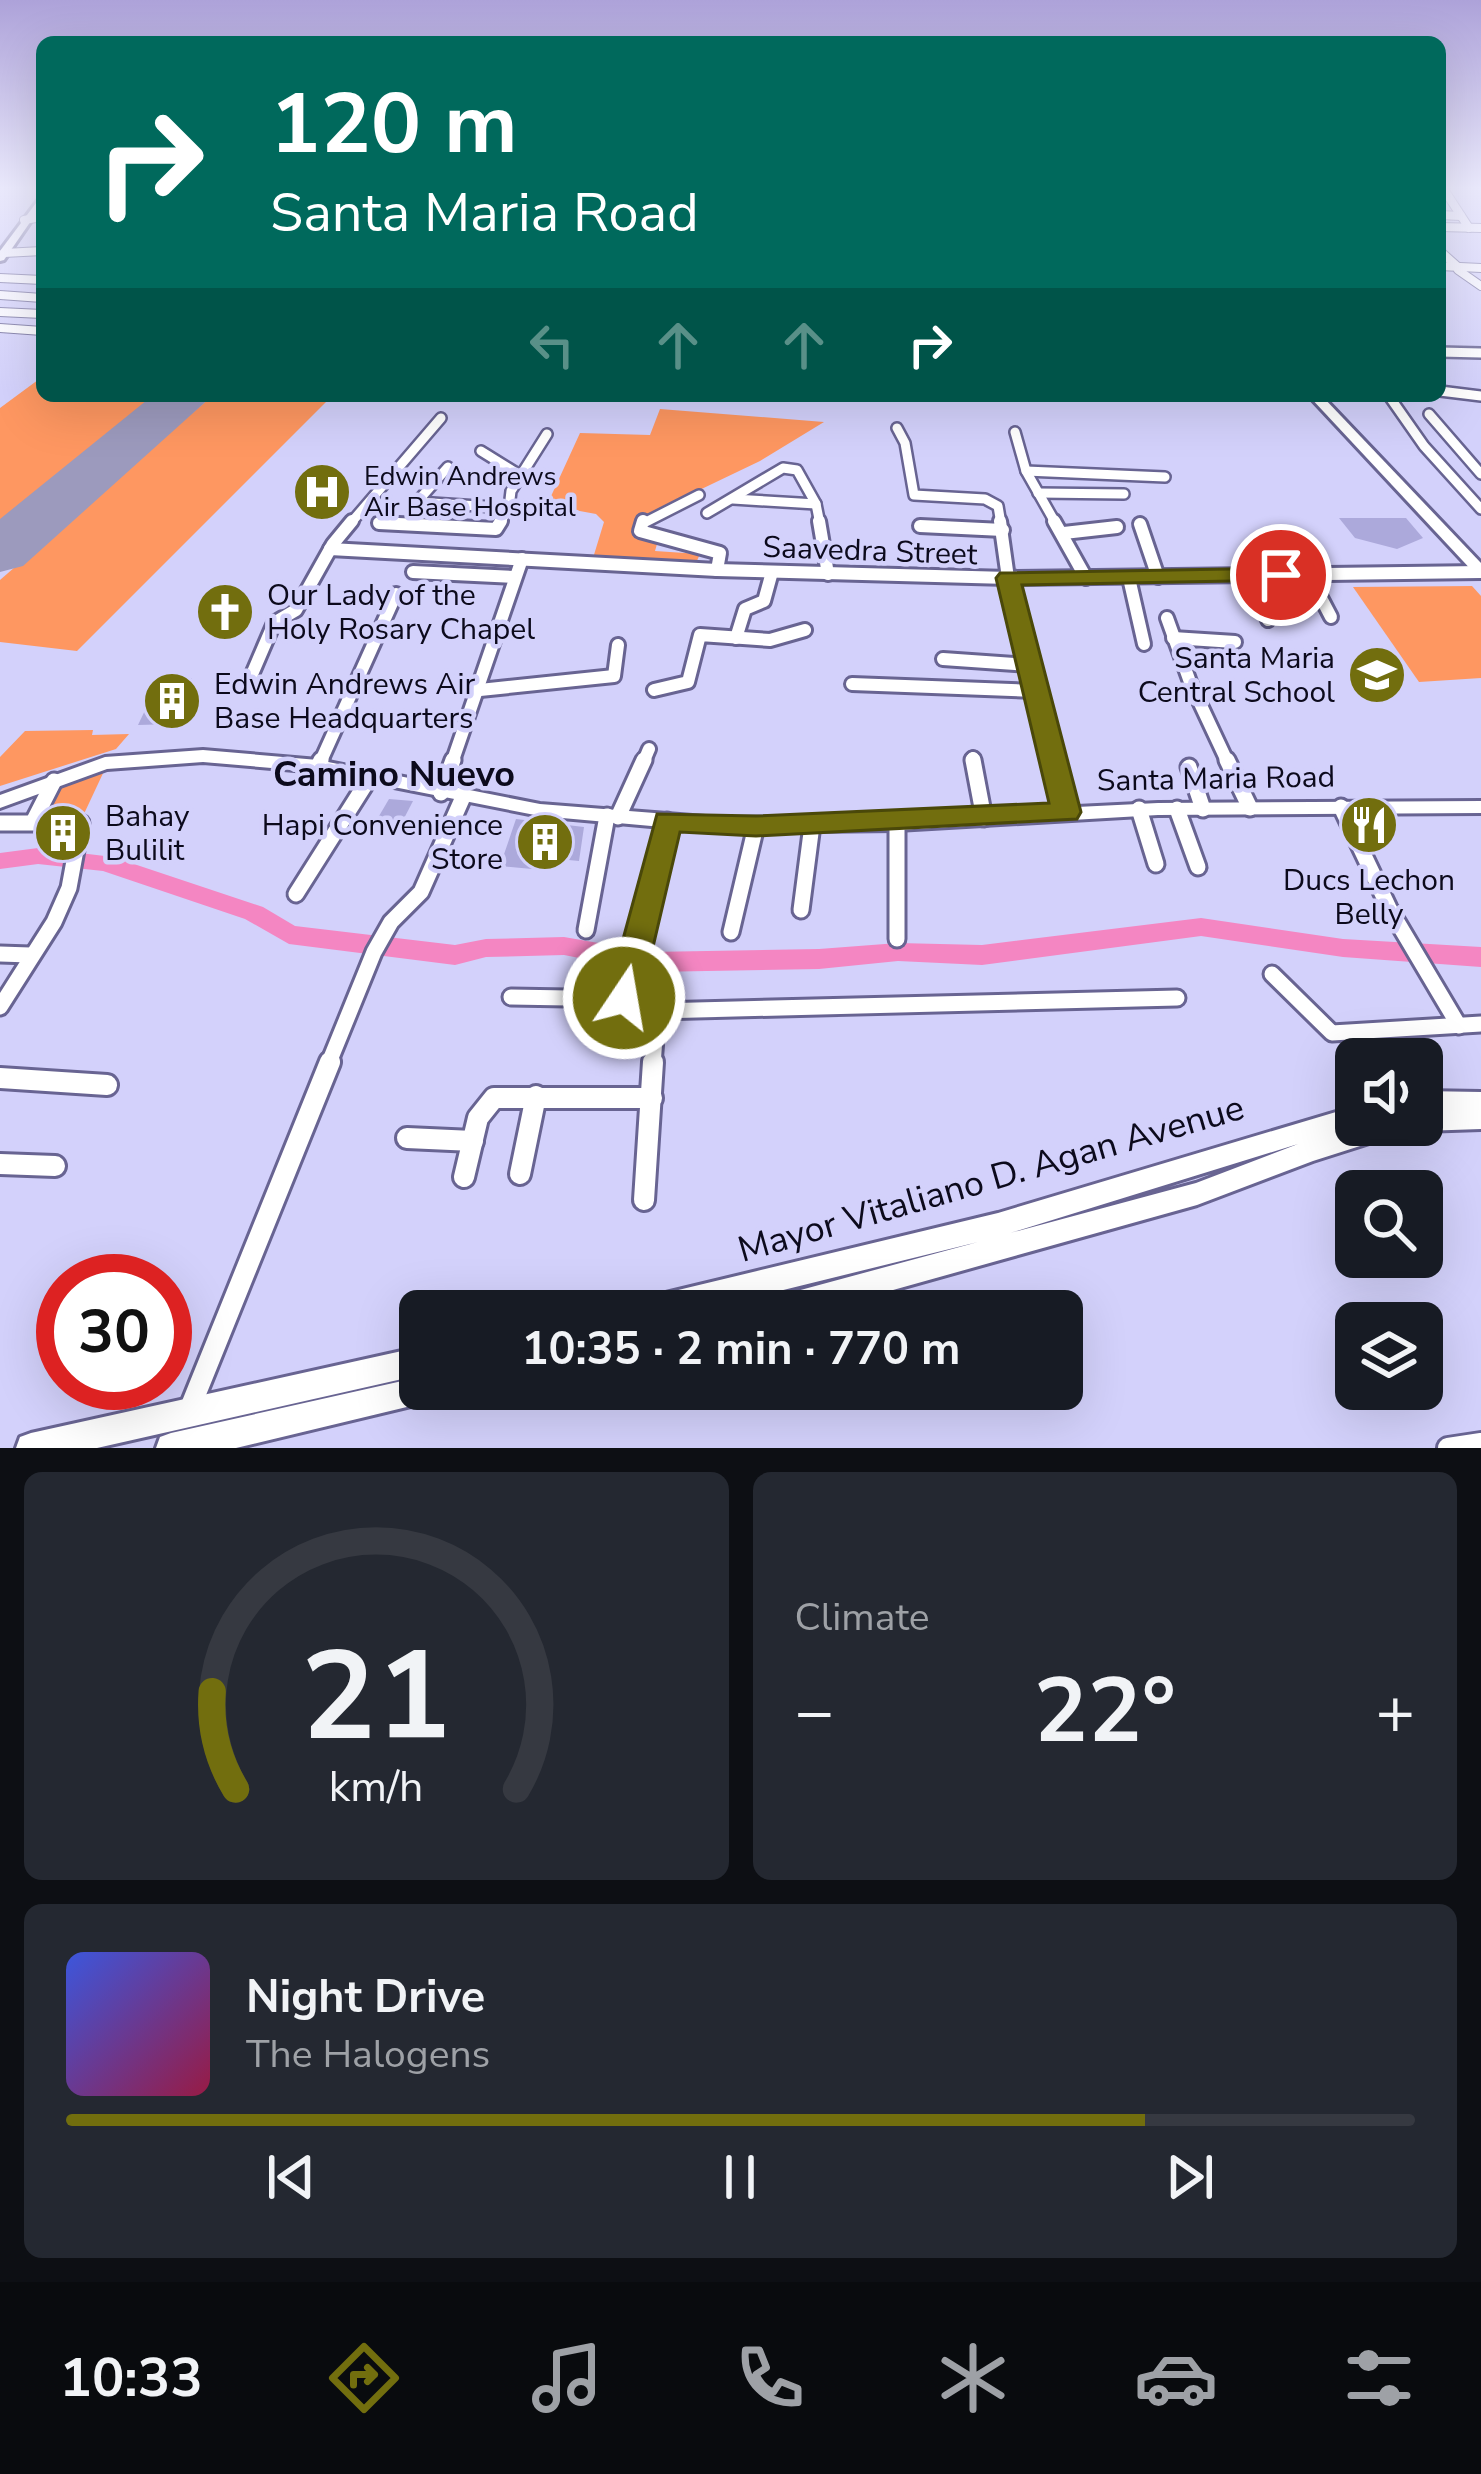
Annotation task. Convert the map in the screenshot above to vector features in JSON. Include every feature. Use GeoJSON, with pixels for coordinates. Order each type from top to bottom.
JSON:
{"type":"FeatureCollection","features":[{"type":"Feature","properties":{"kind":"main road"},"geometry":{"type":"LineString","coordinates":[[1321,402],[1481,572]]}},
{"type":"Feature","properties":{"kind":"main road","name":"Santa Maria Road"},"geometry":{"type":"LineString","coordinates":[[0,802],[125,759],[203,756],[318,766],[463,797],[612,817],[756,826],[1177,808],[1481,808]]}},
{"type":"Feature","properties":{"kind":"main road"},"geometry":{"type":"LineString","coordinates":[[1443,1105],[1479,1111]]}},
{"type":"Feature","properties":{"kind":"main road"},"geometry":{"type":"LineString","coordinates":[[1443,1117],[1479,1111]]}},
{"type":"Feature","properties":{"kind":"main road","name":"Mayor Vitaliano D. Agan Avenue"},"geometry":{"type":"LineString","coordinates":[[819,1290],[1197,1194],[1243,1164],[1335,1125]]}},
{"type":"Feature","properties":{"kind":"main road","name":"Mayor Vitaliano D. Agan Avenue"},"geometry":{"type":"LineString","coordinates":[[1243,1164],[1335,1140]]}},
{"type":"Feature","properties":{"kind":"main road"},"geometry":{"type":"LineString","coordinates":[[178,1446],[381,1385],[399,1374]]}},
{"type":"Feature","properties":{"kind":"main road"},"geometry":{"type":"LineString","coordinates":[[31,1448],[188,1414],[381,1385],[399,1386]]}},
{"type":"Feature","properties":{"kind":"main road"},"geometry":{"type":"LineString","coordinates":[[178,1446],[188,1414]]}},
{"type":"Feature","properties":{"kind":"street"},"geometry":{"type":"LineString","coordinates":[[1446,257],[1481,286]]}},
{"type":"Feature","properties":{"kind":"street"},"geometry":{"type":"LineString","coordinates":[[1446,266],[1481,268]]}},
{"type":"Feature","properties":{"kind":"street"},"geometry":{"type":"LineString","coordinates":[[0,278],[36,280]]}},
{"type":"Feature","properties":{"kind":"street"},"geometry":{"type":"LineString","coordinates":[[0,296],[36,298]]}},
{"type":"Feature","properties":{"kind":"street"},"geometry":{"type":"LineString","coordinates":[[0,312],[36,314]]}},
{"type":"Feature","properties":{"kind":"street"},"geometry":{"type":"LineString","coordinates":[[0,328],[36,331]]}},
{"type":"Feature","properties":{"kind":"street"},"geometry":{"type":"LineString","coordinates":[[1446,352],[1481,353]]}},
{"type":"Feature","properties":{"kind":"street"},"geometry":{"type":"LineString","coordinates":[[1446,392],[1481,396]]}},
{"type":"Feature","properties":{"kind":"street"},"geometry":{"type":"LineString","coordinates":[[1393,402],[1443,469],[1481,508]]}},
{"type":"Feature","properties":{"kind":"street"},"geometry":{"type":"LineString","coordinates":[[1429,414],[1481,474]]}},
{"type":"Feature","properties":{"kind":"street"},"geometry":{"type":"LineString","coordinates":[[250,679],[274,623],[296,610],[330,549],[441,418]]}},
{"type":"Feature","properties":{"kind":"street"},"geometry":{"type":"LineString","coordinates":[[897,428],[905,443],[913,493],[998,506],[1008,578],[1066,812]]}},
{"type":"Feature","properties":{"kind":"street"},"geometry":{"type":"LineString","coordinates":[[1015,433],[1026,471],[1086,578]]}},
{"type":"Feature","properties":{"kind":"street"},"geometry":{"type":"LineString","coordinates":[[380,523],[485,530],[501,526],[511,491],[547,434]]}},
{"type":"Feature","properties":{"kind":"street"},"geometry":{"type":"LineString","coordinates":[[481,452],[523,477]]}},
{"type":"Feature","properties":{"kind":"street"},"geometry":{"type":"LineString","coordinates":[[448,467],[417,502],[508,508]]}},
{"type":"Feature","properties":{"kind":"street"},"geometry":{"type":"LineString","coordinates":[[707,513],[784,468],[793,468],[816,504],[828,574]]}},
{"type":"Feature","properties":{"kind":"street"},"geometry":{"type":"LineString","coordinates":[[1026,471],[1165,477]]}},
{"type":"Feature","properties":{"kind":"street"},"geometry":{"type":"LineString","coordinates":[[473,506],[477,486]]}},
{"type":"Feature","properties":{"kind":"street"},"geometry":{"type":"LineString","coordinates":[[1038,493],[1124,494]]}},
{"type":"Feature","properties":{"kind":"street"},"geometry":{"type":"LineString","coordinates":[[698,495],[644,520],[640,531],[721,553],[717,570]]}},
{"type":"Feature","properties":{"kind":"street"},"geometry":{"type":"LineString","coordinates":[[946,497],[950,527]]}},
{"type":"Feature","properties":{"kind":"street"},"geometry":{"type":"LineString","coordinates":[[733,499],[816,504]]}},
{"type":"Feature","properties":{"kind":"street"},"geometry":{"type":"LineString","coordinates":[[1140,524],[1158,577]]}},
{"type":"Feature","properties":{"kind":"street"},"geometry":{"type":"LineString","coordinates":[[920,526],[1003,530]]}},
{"type":"Feature","properties":{"kind":"street"},"geometry":{"type":"LineString","coordinates":[[1064,533],[1118,527]]}},
{"type":"Feature","properties":{"kind":"street"},"geometry":{"type":"LineString","coordinates":[[472,556],[485,530]]}},
{"type":"Feature","properties":{"kind":"street","name":"Saavedra Street"},"geometry":{"type":"LineString","coordinates":[[330,549],[717,570],[1008,578],[1481,572]]}},
{"type":"Feature","properties":{"kind":"street"},"geometry":{"type":"LineString","coordinates":[[441,793],[522,559]]}},
{"type":"Feature","properties":{"kind":"street"},"geometry":{"type":"LineString","coordinates":[[413,572],[514,577]]}},
{"type":"Feature","properties":{"kind":"street"},"geometry":{"type":"LineString","coordinates":[[736,638],[745,609],[764,601],[772,572]]}},
{"type":"Feature","properties":{"kind":"street"},"geometry":{"type":"LineString","coordinates":[[1309,575],[1331,617]]}},
{"type":"Feature","properties":{"kind":"street"},"geometry":{"type":"LineString","coordinates":[[1252,576],[1268,620]]}},
{"type":"Feature","properties":{"kind":"street"},"geometry":{"type":"LineString","coordinates":[[1129,578],[1144,644]]}},
{"type":"Feature","properties":{"kind":"street"},"geometry":{"type":"LineString","coordinates":[[318,766],[396,594]]}},
{"type":"Feature","properties":{"kind":"street"},"geometry":{"type":"LineString","coordinates":[[1167,617],[1250,808]]}},
{"type":"Feature","properties":{"kind":"street"},"geometry":{"type":"LineString","coordinates":[[653,690],[688,682],[697,637],[770,640],[806,630]]}},
{"type":"Feature","properties":{"kind":"street"},"geometry":{"type":"LineString","coordinates":[[1173,638],[1235,642]]}},
{"type":"Feature","properties":{"kind":"street"},"geometry":{"type":"LineString","coordinates":[[480,690],[614,676],[618,645]]}},
{"type":"Feature","properties":{"kind":"street"},"geometry":{"type":"LineString","coordinates":[[943,658],[1028,664]]}},
{"type":"Feature","properties":{"kind":"street"},"geometry":{"type":"LineString","coordinates":[[852,684],[1035,692]]}},
{"type":"Feature","properties":{"kind":"street"},"geometry":{"type":"LineString","coordinates":[[586,930],[612,817],[649,748]]}},
{"type":"Feature","properties":{"kind":"street"},"geometry":{"type":"LineString","coordinates":[[973,758],[984,818]]}},
{"type":"Feature","properties":{"kind":"street"},"geometry":{"type":"LineString","coordinates":[[1189,767],[1203,809]]}},
{"type":"Feature","properties":{"kind":"street"},"geometry":{"type":"LineString","coordinates":[[296,894],[370,777]]}},
{"type":"Feature","properties":{"kind":"street"},"geometry":{"type":"LineString","coordinates":[[33,822],[54,781]]}},
{"type":"Feature","properties":{"kind":"street"},"geometry":{"type":"LineString","coordinates":[[188,1414],[374,952],[391,922],[421,892],[463,797]]}},
{"type":"Feature","properties":{"kind":"street"},"geometry":{"type":"LineString","coordinates":[[1341,807],[1389,908],[1459,1026]]}},
{"type":"Feature","properties":{"kind":"street"},"geometry":{"type":"LineString","coordinates":[[1177,808],[1198,867]]}},
{"type":"Feature","properties":{"kind":"street"},"geometry":{"type":"LineString","coordinates":[[1139,809],[1156,864]]}},
{"type":"Feature","properties":{"kind":"street"},"geometry":{"type":"LineString","coordinates":[[624,998],[667,821]]}},
{"type":"Feature","properties":{"kind":"street"},"geometry":{"type":"LineString","coordinates":[[0,824],[81,823],[69,888],[54,922],[1,1004]]}},
{"type":"Feature","properties":{"kind":"street"},"geometry":{"type":"LineString","coordinates":[[897,823],[897,939]]}},
{"type":"Feature","properties":{"kind":"street"},"geometry":{"type":"LineString","coordinates":[[801,910],[812,825]]}},
{"type":"Feature","properties":{"kind":"street"},"geometry":{"type":"LineString","coordinates":[[731,932],[756,826]]}},
{"type":"Feature","properties":{"kind":"street"},"geometry":{"type":"LineString","coordinates":[[0,954],[31,955]]}},
{"type":"Feature","properties":{"kind":"street"},"geometry":{"type":"LineString","coordinates":[[1272,974],[1332,1033],[1481,1024]]}},
{"type":"Feature","properties":{"kind":"street"},"geometry":{"type":"LineString","coordinates":[[511,997],[624,998],[657,1010],[1177,998]]}},
{"type":"Feature","properties":{"kind":"street"},"geometry":{"type":"LineString","coordinates":[[644,1199],[657,1010]]}},
{"type":"Feature","properties":{"kind":"street"},"geometry":{"type":"LineString","coordinates":[[0,1078],[106,1084]]}},
{"type":"Feature","properties":{"kind":"street"},"geometry":{"type":"LineString","coordinates":[[520,1174],[536,1096]]}},
{"type":"Feature","properties":{"kind":"street"},"geometry":{"type":"LineString","coordinates":[[464,1178],[478,1118],[494,1099],[652,1098]]}},
{"type":"Feature","properties":{"kind":"street"},"geometry":{"type":"LineString","coordinates":[[407,1138],[473,1141]]}},
{"type":"Feature","properties":{"kind":"street"},"geometry":{"type":"LineString","coordinates":[[0,1164],[55,1166]]}},
{"type":"Feature","properties":{"kind":"street"},"geometry":{"type":"LineString","coordinates":[[1448,1448],[1481,1443]]}},
{"type":"Feature","properties":{"kind":"shaded area"},"geometry":{"type":"Polygon","coordinates":[[[36,381],[36,402],[153,402],[0,528],[0,408],[36,381]]]}},
{"type":"Feature","properties":{"kind":"shaded area"},"geometry":{"type":"Polygon","coordinates":[[[205,402],[326,402],[77,651],[0,642],[0,580],[205,402]]]}},
{"type":"Feature","properties":{"kind":"shaded area"},"geometry":{"type":"Polygon","coordinates":[[[660,409],[824,422],[760,461],[641,518],[637,531],[659,537],[655,551],[700,554],[696,563],[593,558],[604,522],[596,514],[547,505],[580,433],[650,435],[660,409]]]}},
{"type":"Feature","properties":{"kind":"shaded area"},"geometry":{"type":"Polygon","coordinates":[[[1472,586],[1481,596],[1481,678],[1419,682],[1353,587],[1472,586]]]}},
{"type":"Feature","properties":{"kind":"shaded area"},"geometry":{"type":"Polygon","coordinates":[[[93,730],[92,735],[129,734],[116,749],[0,786],[0,757],[25,731],[93,730]]]}},
{"type":"Feature","properties":{"kind":"shaded area"},"geometry":{"type":"Polygon","coordinates":[[[105,769],[83,816],[38,819],[55,785],[105,769]]]}},
{"type":"Feature","properties":{"kind":"building"},"geometry":{"type":"Polygon","coordinates":[[[1339,518],[1406,518],[1423,538],[1397,549],[1355,538],[1339,518]]]}},
{"type":"Feature","properties":{"kind":"building","name":"Our Lady of the Holy Rosary Chapel"},"geometry":{"type":"Polygon","coordinates":[[[251,603],[240,622],[199,620],[209,604],[251,603]]]}},
{"type":"Feature","properties":{"kind":"building","name":"Edwin Andrews Air Base Headquarters"},"geometry":{"type":"Polygon","coordinates":[[[192,678],[173,724],[138,725],[160,679],[192,678]]]}},
{"type":"Feature","properties":{"kind":"building"},"geometry":{"type":"Polygon","coordinates":[[[389,799],[413,801],[398,830],[372,828],[389,799]]]}},
{"type":"Feature","properties":{"kind":"building","name":"Hapi Convenience Store"},"geometry":{"type":"Polygon","coordinates":[[[516,819],[584,827],[579,861],[548,858],[543,870],[500,866],[516,819]]]}},
{"type":"Feature","properties":{"kind":"waterway"},"geometry":{"type":"LineString","coordinates":[[0,861],[38,856],[105,863],[254,913],[289,935],[455,955],[486,948],[564,946],[650,962],[819,959],[898,952],[982,955],[1201,927],[1343,948],[1481,957]]}},
{"type":"Feature","properties":{"kind":"runway"},"geometry":{"type":"LineString","coordinates":[[0,552],[178,402]]}},
{"type":"Feature","properties":{"kind":"place","name":"Edwin Andrews Air Base Hospital"},"geometry":{"type":"Point","coordinates":[322,492]}},
{"type":"Feature","properties":{"kind":"place","name":"Our Lady of the Holy Rosary Chapel"},"geometry":{"type":"Point","coordinates":[225,612]}},
{"type":"Feature","properties":{"kind":"place","name":"Santa Maria Central School"},"geometry":{"type":"Point","coordinates":[1377,675]}},
{"type":"Feature","properties":{"kind":"place","name":"Edwin Andrews Air Base Headquarters"},"geometry":{"type":"Point","coordinates":[172,701]}},
{"type":"Feature","properties":{"kind":"place","name":"Ducs Lechon Belly"},"geometry":{"type":"Point","coordinates":[1369,825]}},
{"type":"Feature","properties":{"kind":"place","name":"Bahay Bulilit"},"geometry":{"type":"Point","coordinates":[63,833]}},
{"type":"Feature","properties":{"kind":"place","name":"Hapi Convenience Store"},"geometry":{"type":"Point","coordinates":[545,842]}},
{"type":"Feature","properties":{"kind":"district","name":"Camino Nuevo"},"geometry":{"type":"Point","coordinates":[394,774]}},
{"type":"Feature","properties":{"kind":"route"},"geometry":{"type":"LineString","coordinates":[[624,998],[667,821],[756,826],[897,823],[1066,812],[1008,578],[1281,575]]}}]}
